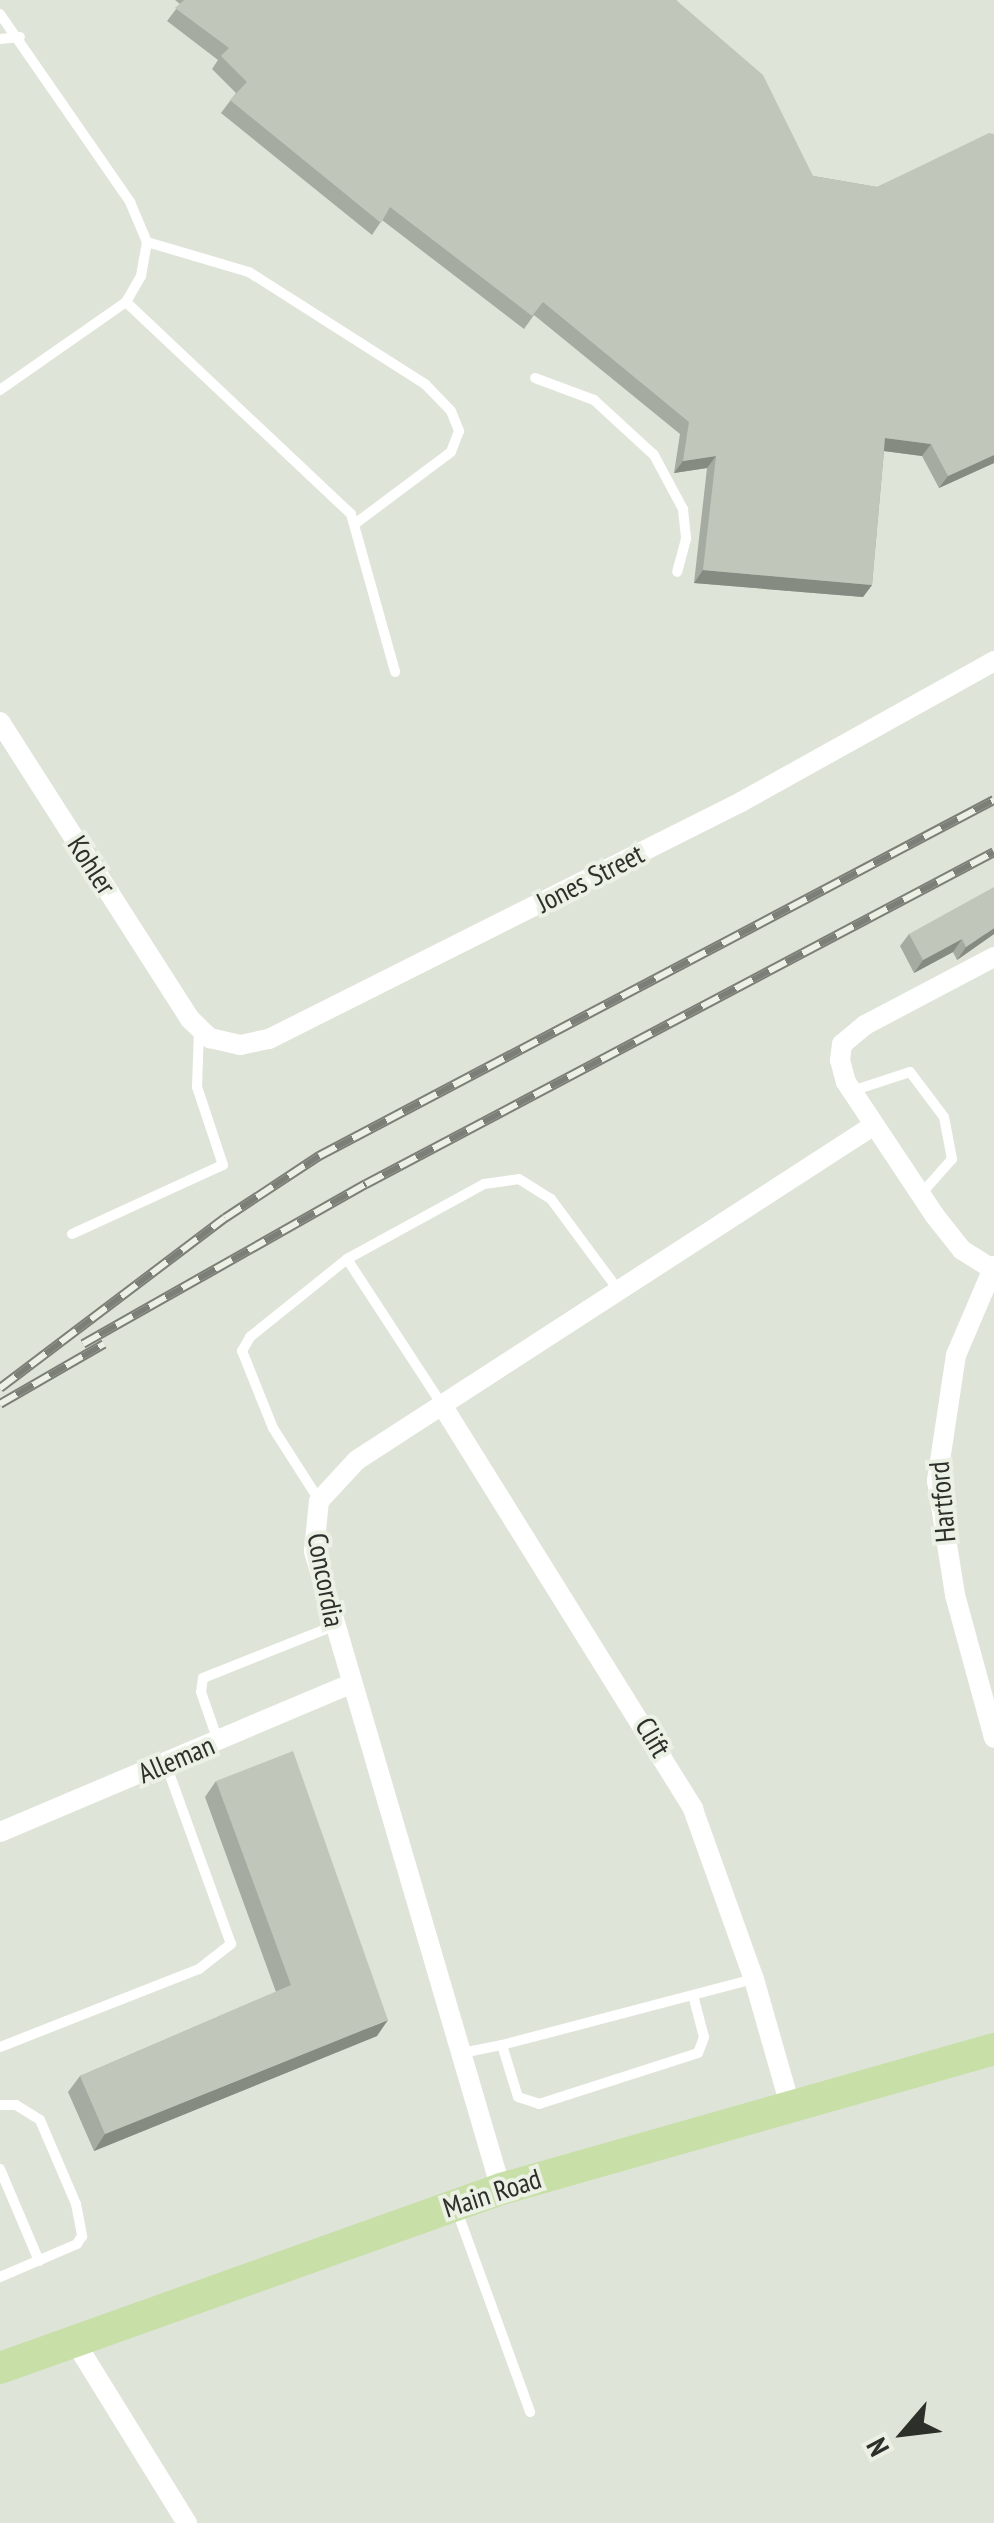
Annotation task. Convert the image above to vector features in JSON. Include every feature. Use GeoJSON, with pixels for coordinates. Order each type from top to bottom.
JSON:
{"type":"FeatureCollection","features":[{"type":"Feature","properties":{"kind":"main road","name":"Main Road"},"geometry":{"type":"LineString","coordinates":[[0,2368],[72,2337],[501,2188],[994,2049]]}},
{"type":"Feature","properties":{"kind":"street","name":"Jones Street"},"geometry":{"type":"LineString","coordinates":[[199,1030],[240,1045],[269,1038],[741,802],[994,661]]}},
{"type":"Feature","properties":{"kind":"street","name":"Kohler"},"geometry":{"type":"LineString","coordinates":[[0,722],[199,1030]]}},
{"type":"Feature","properties":{"kind":"street"},"geometry":{"type":"LineString","coordinates":[[993,1268],[962,1250],[920,1194],[852,1091],[840,1052],[854,1033],[994,958]]}},
{"type":"Feature","properties":{"kind":"street","name":"Concordia"},"geometry":{"type":"LineString","coordinates":[[501,2188],[314,1551],[319,1501],[356,1460],[616,1287],[874,1126]]}},
{"type":"Feature","properties":{"kind":"street","name":"Hartford"},"geometry":{"type":"LineString","coordinates":[[993,1268],[956,1355],[936,1481],[954,1595],[994,1738]]}},
{"type":"Feature","properties":{"kind":"street","name":"Clift"},"geometry":{"type":"LineString","coordinates":[[442,1405],[672,1770],[709,1846],[754,1979],[790,2105]]}},
{"type":"Feature","properties":{"kind":"street","name":"Alleman"},"geometry":{"type":"LineString","coordinates":[[0,1832],[350,1684]]}},
{"type":"Feature","properties":{"kind":"street"},"geometry":{"type":"LineString","coordinates":[[72,2337],[187,2523]]}},
{"type":"Feature","properties":{"kind":"lane"},"geometry":{"type":"LineString","coordinates":[[0,14],[20,37],[130,202],[147,242],[141,276],[126,302],[2,384]]}},
{"type":"Feature","properties":{"kind":"lane"},"geometry":{"type":"LineString","coordinates":[[0,39],[20,37]]}},
{"type":"Feature","properties":{"kind":"lane"},"geometry":{"type":"LineString","coordinates":[[147,242],[248,272],[425,384],[452,411],[459,431],[450,452],[356,522]]}},
{"type":"Feature","properties":{"kind":"lane"},"geometry":{"type":"LineString","coordinates":[[126,302],[356,522],[395,672]]}},
{"type":"Feature","properties":{"kind":"lane"},"geometry":{"type":"LineString","coordinates":[[535,378],[594,400],[654,455],[683,509],[686,533],[677,572]]}},
{"type":"Feature","properties":{"kind":"lane"},"geometry":{"type":"LineString","coordinates":[[72,1234],[221,1168],[221,1144],[194,1076],[199,1030]]}},
{"type":"Feature","properties":{"kind":"lane"},"geometry":{"type":"LineString","coordinates":[[852,1091],[893,1072],[910,1072],[944,1117],[952,1159],[920,1194]]}},
{"type":"Feature","properties":{"kind":"lane"},"geometry":{"type":"LineString","coordinates":[[319,1501],[273,1428],[242,1351],[250,1337],[347,1260],[484,1184],[519,1179],[551,1200],[616,1287]]}},
{"type":"Feature","properties":{"kind":"lane"},"geometry":{"type":"LineString","coordinates":[[347,1260],[442,1405]]}},
{"type":"Feature","properties":{"kind":"lane"},"geometry":{"type":"LineString","coordinates":[[218,1742],[201,1692],[203,1678],[334,1626]]}},
{"type":"Feature","properties":{"kind":"lane"},"geometry":{"type":"LineString","coordinates":[[0,2047],[199,1969],[230,1944],[166,1764]]}},
{"type":"Feature","properties":{"kind":"lane"},"geometry":{"type":"LineString","coordinates":[[460,2053],[754,1979]]}},
{"type":"Feature","properties":{"kind":"lane"},"geometry":{"type":"LineString","coordinates":[[502,2045],[518,2098],[539,2104],[698,2053],[704,2037],[693,1995]]}},
{"type":"Feature","properties":{"kind":"lane"},"geometry":{"type":"LineString","coordinates":[[0,2106],[16,2105],[40,2120],[81,2224],[77,2244],[0,2277]]}},
{"type":"Feature","properties":{"kind":"lane"},"geometry":{"type":"LineString","coordinates":[[0,2169],[39,2261]]}},
{"type":"Feature","properties":{"kind":"lane"},"geometry":{"type":"LineString","coordinates":[[454,2204],[530,2412]]}},
{"type":"Feature","properties":{"kind":"building"},"geometry":{"type":"Polygon","coordinates":[[[184,0],[676,0],[763,75],[813,176],[877,187],[994,134],[994,455],[948,476],[931,444],[885,438],[872,585],[703,570],[716,456],[683,461],[689,422],[543,302],[532,316],[390,207],[381,223],[230,100],[247,82],[221,56],[229,48],[175,8],[184,0]]]}},
{"type":"Feature","properties":{"kind":"building"},"geometry":{"type":"Polygon","coordinates":[[[994,887],[994,928],[966,947],[962,939],[923,960],[909,934],[994,887]]]}},
{"type":"Feature","properties":{"kind":"building"},"geometry":{"type":"Polygon","coordinates":[[[293,1751],[388,2020],[105,2134],[80,2076],[291,1985],[216,1781],[293,1751]]]}},
{"type":"Feature","properties":{"kind":"railway"},"geometry":{"type":"LineString","coordinates":[[0,1388],[225,1218],[319,1156],[994,800]]}},
{"type":"Feature","properties":{"kind":"railway"},"geometry":{"type":"LineString","coordinates":[[83,1344],[366,1184],[994,852]]}},
{"type":"Feature","properties":{"kind":"railway"},"geometry":{"type":"LineString","coordinates":[[0,1404],[104,1344]]}}]}
